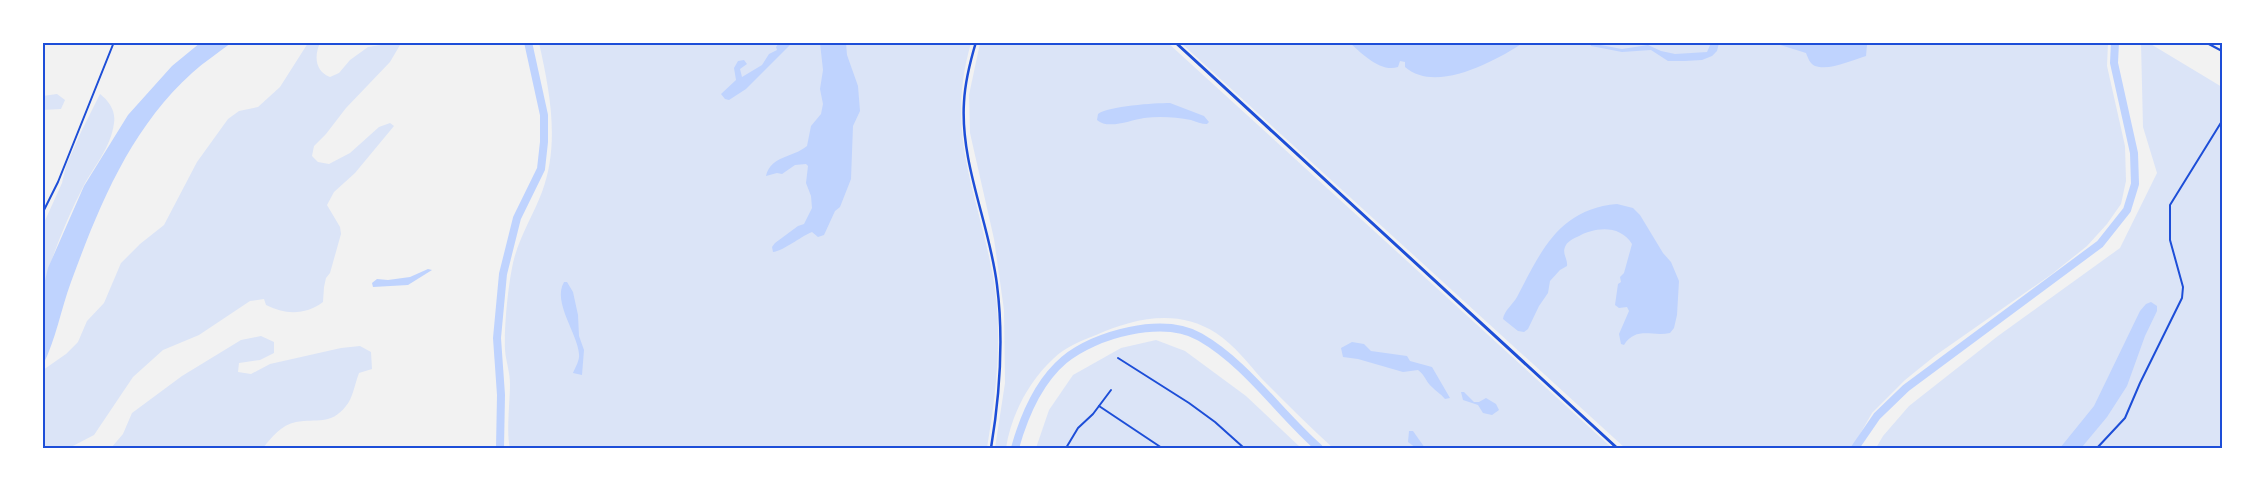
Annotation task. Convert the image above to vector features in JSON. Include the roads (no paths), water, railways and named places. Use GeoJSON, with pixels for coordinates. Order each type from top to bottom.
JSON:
{"type":"FeatureCollection","features":[{"type":"Feature","properties":{"kind":"main road"},"geometry":{"type":"LineString","coordinates":[[1175,42],[1618,448]]}},
{"type":"Feature","properties":{"kind":"street"},"geometry":{"type":"LineString","coordinates":[[42,214],[58,182],[114,42]]}},
{"type":"Feature","properties":{"kind":"street"},"geometry":{"type":"LineString","coordinates":[[976,42],[964,94],[964,118],[972,170],[995,269],[1000,306],[1000,379],[991,448]]}},
{"type":"Feature","properties":{"kind":"street"},"geometry":{"type":"LineString","coordinates":[[2205,42],[2222,51]]}},
{"type":"Feature","properties":{"kind":"street"},"geometry":{"type":"LineString","coordinates":[[2097,448],[2125,418],[2182,298],[2183,287],[2170,240],[2170,205],[2222,121]]}},
{"type":"Feature","properties":{"kind":"street"},"geometry":{"type":"LineString","coordinates":[[1118,358],[1195,408],[1242,448]]}},
{"type":"Feature","properties":{"kind":"street"},"geometry":{"type":"LineString","coordinates":[[1066,448],[1078,428],[1111,390]]}},
{"type":"Feature","properties":{"kind":"street"},"geometry":{"type":"LineString","coordinates":[[1099,406],[1162,448]]}},
{"type":"Feature","properties":{"kind":"water"},"geometry":{"type":"Polygon","coordinates":[[[200,43],[231,43],[197,69],[170,95],[134,144],[105,197],[93,225],[71,282],[43,365],[43,289],[48,268],[84,186],[128,115],[172,66],[200,43]]]}},
{"type":"Feature","properties":{"kind":"water"},"geometry":{"type":"Polygon","coordinates":[[[779,43],[792,43],[746,89],[729,100],[725,99],[721,94],[736,80],[734,68],[738,61],[744,60],[747,64],[740,69],[742,77],[762,65],[769,54],[777,50],[776,47],[779,43]]]}},
{"type":"Feature","properties":{"kind":"water"},"geometry":{"type":"Polygon","coordinates":[[[820,43],[846,43],[847,55],[858,86],[860,111],[853,126],[851,179],[840,207],[835,211],[824,235],[818,237],[812,232],[773,252],[772,247],[775,243],[798,226],[804,224],[812,208],[811,196],[806,183],[808,166],[806,164],[795,165],[782,174],[777,173],[766,176],[777,160],[807,146],[811,126],[821,114],[823,104],[820,89],[823,70],[820,43]]]}},
{"type":"Feature","properties":{"kind":"water"},"geometry":{"type":"Polygon","coordinates":[[[1350,43],[1523,43],[1482,66],[1449,76],[1433,77],[1418,74],[1405,67],[1405,62],[1400,61],[1398,67],[1392,68],[1378,65],[1350,43]]]}},
{"type":"Feature","properties":{"kind":"water"},"geometry":{"type":"Polygon","coordinates":[[[1590,43],[1622,49],[1648,45],[1661,51],[1675,54],[1707,52],[1711,43],[1719,43],[1717,51],[1712,56],[1702,60],[1668,61],[1651,50],[1622,52],[1591,46],[1590,43]]]}},
{"type":"Feature","properties":{"kind":"water"},"geometry":{"type":"Polygon","coordinates":[[[1774,43],[1862,43],[1867,45],[1866,56],[1834,66],[1821,67],[1812,64],[1806,53],[1774,43]]]}},
{"type":"Feature","properties":{"kind":"water"},"geometry":{"type":"Polygon","coordinates":[[[1170,103],[1204,116],[1209,122],[1205,124],[1185,119],[1162,117],[1144,118],[1120,124],[1107,124],[1097,120],[1098,114],[1111,109],[1143,104],[1170,103]]]}},
{"type":"Feature","properties":{"kind":"water"},"geometry":{"type":"Polygon","coordinates":[[[1617,204],[1633,208],[1640,215],[1663,253],[1671,262],[1679,281],[1677,315],[1674,328],[1670,333],[1639,334],[1629,339],[1624,345],[1621,344],[1619,334],[1629,311],[1627,307],[1619,308],[1615,305],[1618,284],[1621,282],[1620,277],[1624,273],[1632,244],[1621,233],[1606,229],[1591,231],[1567,244],[1564,252],[1567,266],[1560,270],[1550,281],[1548,293],[1539,306],[1528,329],[1524,332],[1518,331],[1503,319],[1554,235],[1566,223],[1580,214],[1617,204]]]}},
{"type":"Feature","properties":{"kind":"water"},"geometry":{"type":"Polygon","coordinates":[[[428,269],[432,270],[408,285],[373,287],[372,283],[377,279],[388,280],[410,277],[428,269]]]}},
{"type":"Feature","properties":{"kind":"water"},"geometry":{"type":"Polygon","coordinates":[[[564,282],[567,282],[573,292],[578,315],[579,336],[584,350],[582,375],[573,373],[579,354],[578,346],[561,299],[561,290],[564,282]]]}},
{"type":"Feature","properties":{"kind":"water"},"geometry":{"type":"Polygon","coordinates":[[[2151,302],[2157,306],[2157,311],[2145,336],[2127,386],[2107,417],[2082,447],[2060,448],[2094,406],[2140,311],[2146,304],[2151,302]]]}},
{"type":"Feature","properties":{"kind":"water"},"geometry":{"type":"Polygon","coordinates":[[[1352,342],[1364,344],[1371,351],[1407,356],[1410,361],[1432,367],[1450,398],[1445,399],[1418,370],[1403,372],[1358,359],[1343,357],[1341,348],[1352,342]]]}},
{"type":"Feature","properties":{"kind":"water"},"geometry":{"type":"Polygon","coordinates":[[[1461,392],[1464,392],[1474,402],[1479,402],[1486,398],[1496,404],[1499,410],[1492,415],[1483,413],[1478,405],[1463,400],[1461,392]]]}},
{"type":"Feature","properties":{"kind":"water"},"geometry":{"type":"Polygon","coordinates":[[[1409,431],[1413,431],[1425,448],[1416,448],[1408,442],[1409,431]]]}},
{"type":"Feature","properties":{"kind":"waterway"},"geometry":{"type":"LineString","coordinates":[[500,448],[501,395],[497,338],[503,274],[517,218],[541,169],[544,142],[544,115],[528,42]]}},
{"type":"Feature","properties":{"kind":"waterway"},"geometry":{"type":"LineString","coordinates":[[1855,448],[1877,416],[1906,388],[2100,244],[2127,210],[2135,184],[2134,153],[2114,63],[2115,42]]}},
{"type":"Feature","properties":{"kind":"waterway"},"geometry":{"type":"LineString","coordinates":[[1015,448],[1023,424],[1039,389],[1064,360],[1093,342],[1130,331],[1149,328],[1168,328],[1185,331],[1200,337],[1217,348],[1248,375],[1319,448]]}}]}
